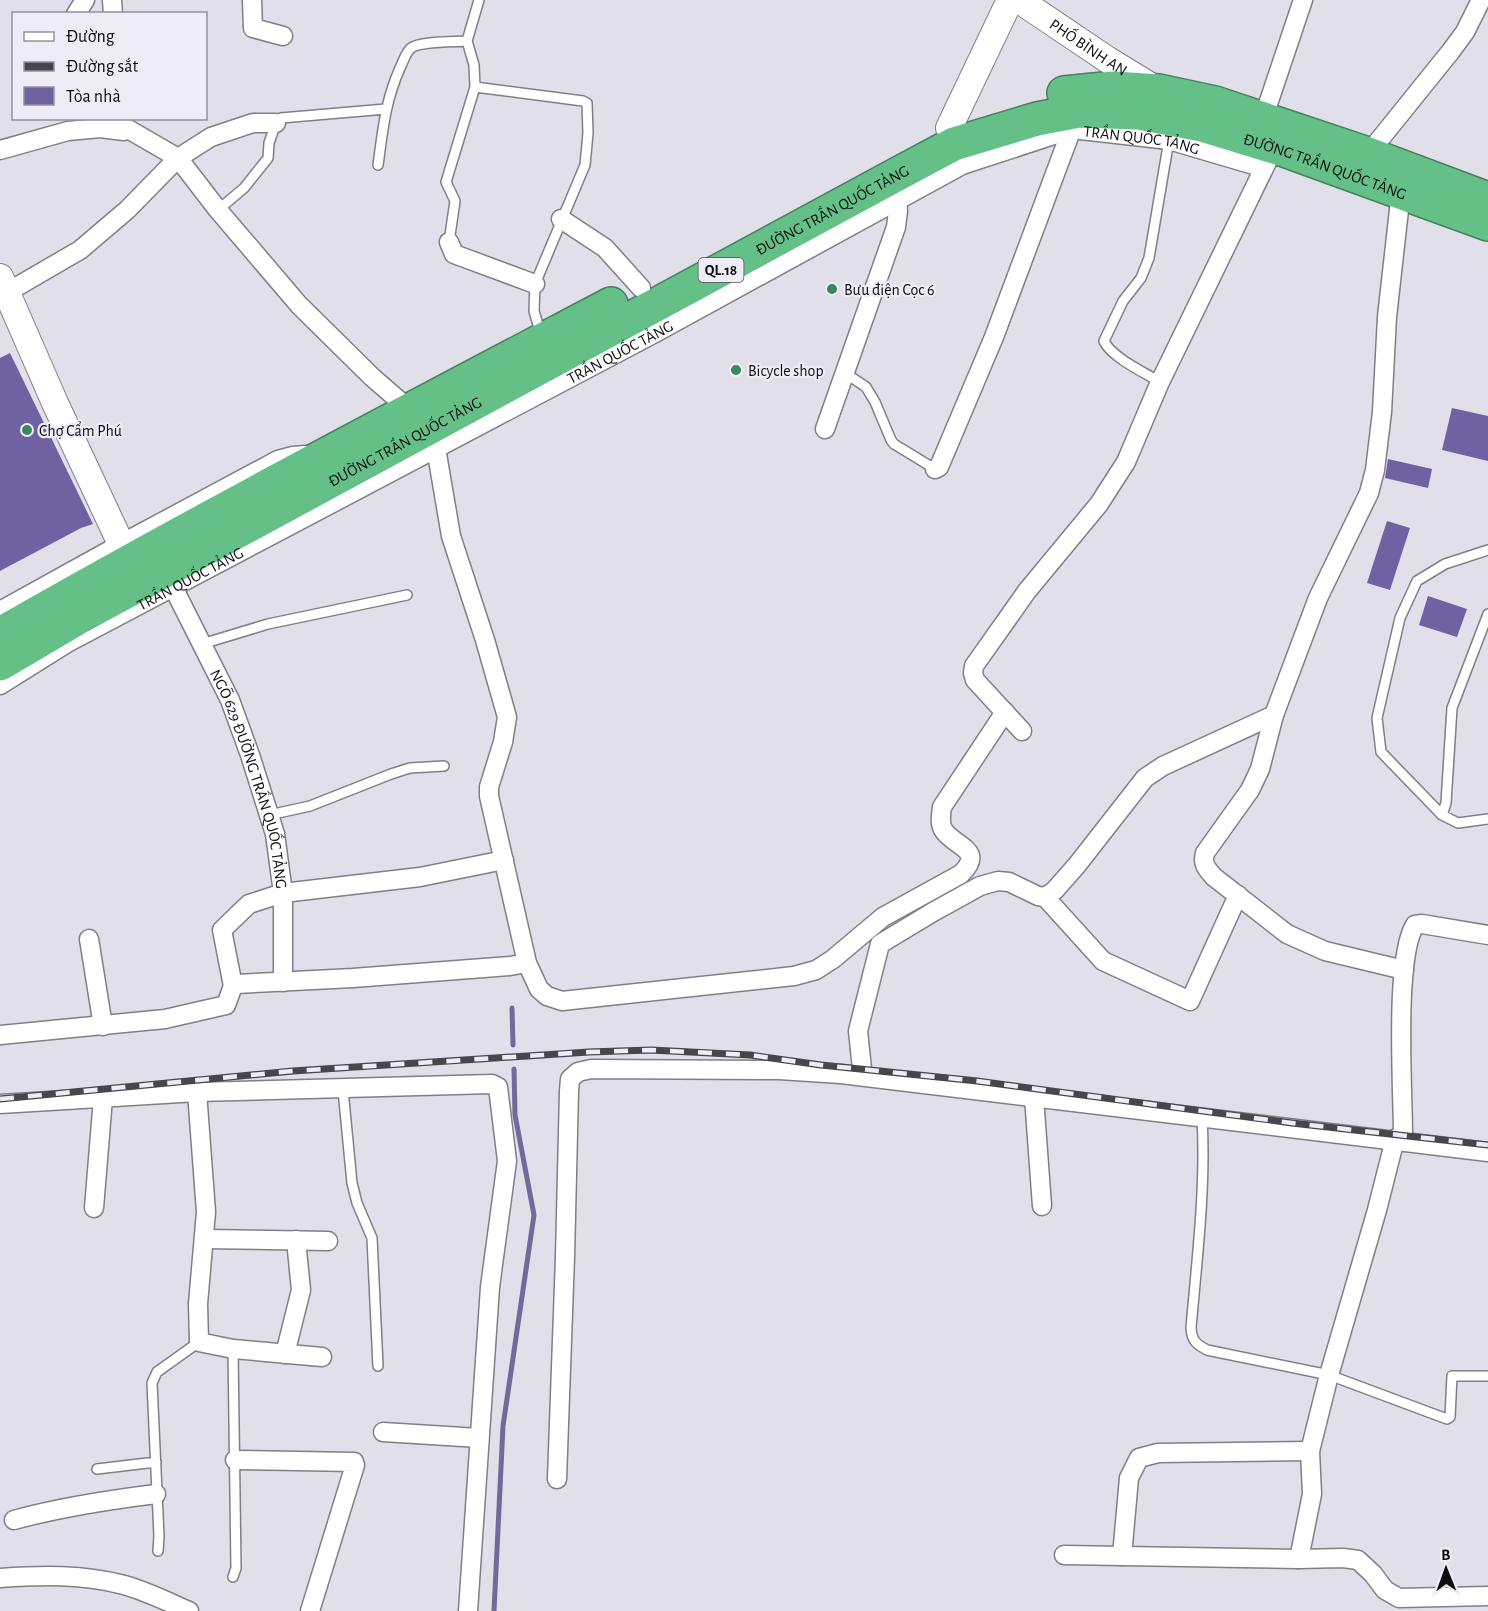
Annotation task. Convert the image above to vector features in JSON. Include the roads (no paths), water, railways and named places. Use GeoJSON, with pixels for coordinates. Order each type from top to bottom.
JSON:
{"type":"FeatureCollection","features":[{"type":"Feature","properties":{"kind":"highway","name":"ĐƯỜNG TRẦN QUỐC TẢNG"},"geometry":{"type":"LineString","coordinates":[[0,634],[322,455],[922,140],[982,114],[1034,97],[1076,111],[1114,88],[1159,92],[1215,103],[1267,145],[1368,154],[1488,199]]}},
{"type":"Feature","properties":{"kind":"highway","name":"ĐƯỜNG TRẦN QUỐC TẢNG"},"geometry":{"type":"LineString","coordinates":[[0,664],[88,612],[896,189],[954,144],[1037,119],[1076,111],[1139,113],[1182,119],[1267,145],[1488,224]]}},
{"type":"Feature","properties":{"kind":"street"},"geometry":{"type":"LineString","coordinates":[[252,0],[253,28],[283,36]]}},
{"type":"Feature","properties":{"kind":"street"},"geometry":{"type":"LineString","coordinates":[[949,128],[1010,0]]}},
{"type":"Feature","properties":{"kind":"street","name":"PHỐ BÌNH AN"},"geometry":{"type":"LineString","coordinates":[[1019,0],[1099,55],[1159,92]]}},
{"type":"Feature","properties":{"kind":"street"},"geometry":{"type":"LineString","coordinates":[[1022,731],[975,680],[974,666],[1027,591],[1105,494],[1126,462],[1267,145],[1303,0]]}},
{"type":"Feature","properties":{"kind":"street"},"geometry":{"type":"LineString","coordinates":[[1368,154],[1465,32],[1481,0]]}},
{"type":"Feature","properties":{"kind":"street"},"geometry":{"type":"LineString","coordinates":[[935,469],[939,467],[994,337],[1076,111]]}},
{"type":"Feature","properties":{"kind":"street","name":"TRẦN QUỐC TẢNG"},"geometry":{"type":"LineString","coordinates":[[1076,111],[1169,140],[1267,145]]}},
{"type":"Feature","properties":{"kind":"street"},"geometry":{"type":"LineString","coordinates":[[113,120],[178,158],[218,210],[299,305],[410,410]]}},
{"type":"Feature","properties":{"kind":"street"},"geometry":{"type":"LineString","coordinates":[[121,543],[3,285],[80,250],[127,210],[178,158],[211,137],[253,123],[276,123]]}},
{"type":"Feature","properties":{"kind":"street"},"geometry":{"type":"LineString","coordinates":[[0,150],[68,131],[100,128],[132,131]]}},
{"type":"Feature","properties":{"kind":"street"},"geometry":{"type":"LineString","coordinates":[[825,429],[896,227],[896,189]]}},
{"type":"Feature","properties":{"kind":"street","name":"TRẦN QUỐC TẢNG"},"geometry":{"type":"LineString","coordinates":[[0,685],[67,643],[655,333],[844,228],[896,189]]}},
{"type":"Feature","properties":{"kind":"street"},"geometry":{"type":"LineString","coordinates":[[1401,192],[1386,317],[1382,412],[1370,493],[1318,598],[1274,715],[1260,769],[1250,790],[1205,853],[1203,861],[1214,877],[1287,934],[1325,951],[1404,970]]}},
{"type":"Feature","properties":{"kind":"street"},"geometry":{"type":"LineString","coordinates":[[561,219],[606,248],[641,288]]}},
{"type":"Feature","properties":{"kind":"street"},"geometry":{"type":"LineString","coordinates":[[449,242],[454,254],[534,284]]}},
{"type":"Feature","properties":{"kind":"street"},"geometry":{"type":"LineString","coordinates":[[436,448],[451,536],[507,717],[503,742],[489,787],[504,860],[520,964],[547,996],[562,1001],[794,976],[816,970],[833,959],[883,917],[961,874],[970,866],[972,858],[969,852],[943,830],[940,818],[942,807],[1005,712]]}},
{"type":"Feature","properties":{"kind":"street"},"geometry":{"type":"LineString","coordinates":[[0,611],[121,543],[278,460],[293,456],[322,455]]}},
{"type":"Feature","properties":{"kind":"street","name":"NGÕ 629 ĐƯỜNG TRẦN QUỐC TẢNG"},"geometry":{"type":"LineString","coordinates":[[173,587],[230,700],[275,834],[283,893],[283,982]]}},
{"type":"Feature","properties":{"kind":"street"},"geometry":{"type":"LineString","coordinates":[[861,1076],[858,1031],[880,944],[980,886],[998,881],[1009,882],[1038,897],[1045,897],[1055,890],[1077,865],[1145,778],[1163,766],[1274,715]]}},
{"type":"Feature","properties":{"kind":"street"},"geometry":{"type":"LineString","coordinates":[[0,1035],[165,1019],[226,1005],[234,986],[222,930],[249,904],[283,893],[420,877],[504,860]]}},
{"type":"Feature","properties":{"kind":"street"},"geometry":{"type":"LineString","coordinates":[[1045,897],[1103,962],[1190,1001],[1238,895]]}},
{"type":"Feature","properties":{"kind":"street"},"geometry":{"type":"LineString","coordinates":[[1299,1560],[1312,1494],[1311,1451],[1329,1375],[1395,1139],[1403,1135],[1404,970],[1411,932],[1415,925],[1422,924],[1488,935]]}},
{"type":"Feature","properties":{"kind":"street"},"geometry":{"type":"LineString","coordinates":[[89,939],[103,1026]]}},
{"type":"Feature","properties":{"kind":"street"},"geometry":{"type":"LineString","coordinates":[[234,986],[520,964]]}},
{"type":"Feature","properties":{"kind":"street"},"geometry":{"type":"LineString","coordinates":[[557,1479],[570,1079],[578,1072],[591,1069],[779,1070],[841,1074],[1488,1152]]}},
{"type":"Feature","properties":{"kind":"street"},"geometry":{"type":"LineString","coordinates":[[0,1104],[197,1092],[343,1090],[492,1084],[498,1087],[507,1161],[490,1287],[468,1611]]}},
{"type":"Feature","properties":{"kind":"street"},"geometry":{"type":"LineString","coordinates":[[197,1092],[206,1212],[198,1304],[199,1342],[233,1349],[322,1357]]}},
{"type":"Feature","properties":{"kind":"street"},"geometry":{"type":"LineString","coordinates":[[1034,1096],[1042,1206]]}},
{"type":"Feature","properties":{"kind":"street"},"geometry":{"type":"LineString","coordinates":[[94,1208],[103,1098]]}},
{"type":"Feature","properties":{"kind":"street"},"geometry":{"type":"LineString","coordinates":[[205,1239],[328,1241]]}},
{"type":"Feature","properties":{"kind":"street"},"geometry":{"type":"LineString","coordinates":[[285,1354],[301,1290],[296,1240]]}},
{"type":"Feature","properties":{"kind":"street"},"geometry":{"type":"LineString","coordinates":[[382,1432],[479,1438]]}},
{"type":"Feature","properties":{"kind":"street"},"geometry":{"type":"LineString","coordinates":[[1122,1557],[1129,1478],[1139,1458],[1158,1453],[1311,1451]]}},
{"type":"Feature","properties":{"kind":"street"},"geometry":{"type":"LineString","coordinates":[[235,1460],[354,1462],[355,1465],[310,1611]]}},
{"type":"Feature","properties":{"kind":"street"},"geometry":{"type":"LineString","coordinates":[[11,1520],[87,1503],[156,1494]]}},
{"type":"Feature","properties":{"kind":"street"},"geometry":{"type":"LineString","coordinates":[[1064,1556],[1299,1560],[1342,1558],[1358,1560],[1385,1590],[1398,1598],[1488,1596]]}},
{"type":"Feature","properties":{"kind":"street"},"geometry":{"type":"LineString","coordinates":[[0,1578],[78,1576],[125,1585],[189,1611]]}},
{"type":"Feature","properties":{"kind":"lane"},"geometry":{"type":"LineString","coordinates":[[449,242],[455,201],[446,182],[475,87],[474,65],[467,42],[479,0]]}},
{"type":"Feature","properties":{"kind":"lane"},"geometry":{"type":"LineString","coordinates":[[378,165],[382,125],[391,89],[411,47],[420,44],[467,42]]}},
{"type":"Feature","properties":{"kind":"lane"},"geometry":{"type":"LineString","coordinates":[[475,87],[587,103],[588,133],[585,165],[534,284],[534,311],[543,340]]}},
{"type":"Feature","properties":{"kind":"lane"},"geometry":{"type":"LineString","coordinates":[[218,210],[244,188],[268,158],[269,143],[276,123],[281,118],[386,109]]}},
{"type":"Feature","properties":{"kind":"lane"},"geometry":{"type":"LineString","coordinates":[[1160,382],[1122,359],[1106,345],[1104,340],[1123,301],[1141,278],[1149,258],[1169,140]]}},
{"type":"Feature","properties":{"kind":"lane"},"geometry":{"type":"LineString","coordinates":[[845,373],[866,387],[894,444],[935,469]]}},
{"type":"Feature","properties":{"kind":"lane"},"geometry":{"type":"LineString","coordinates":[[1488,550],[1445,564],[1417,581],[1400,618],[1377,718],[1381,752],[1442,815],[1458,823],[1488,819]]}},
{"type":"Feature","properties":{"kind":"lane"},"geometry":{"type":"LineString","coordinates":[[202,644],[268,624],[407,595]]}},
{"type":"Feature","properties":{"kind":"lane"},"geometry":{"type":"LineString","coordinates":[[1442,815],[1446,803],[1452,708],[1488,614]]}},
{"type":"Feature","properties":{"kind":"lane"},"geometry":{"type":"LineString","coordinates":[[269,815],[310,806],[410,768],[444,766]]}},
{"type":"Feature","properties":{"kind":"lane"},"geometry":{"type":"LineString","coordinates":[[343,1090],[352,1183],[357,1203],[372,1238],[378,1366]]}},
{"type":"Feature","properties":{"kind":"lane"},"geometry":{"type":"LineString","coordinates":[[1202,1117],[1204,1158],[1192,1337],[1196,1344],[1207,1350],[1329,1375],[1447,1419],[1450,1418],[1452,1376],[1488,1376]]}},
{"type":"Feature","properties":{"kind":"lane"},"geometry":{"type":"LineString","coordinates":[[158,1551],[152,1383],[157,1372],[199,1342]]}},
{"type":"Feature","properties":{"kind":"lane"},"geometry":{"type":"LineString","coordinates":[[233,1349],[236,1568],[233,1577]]}},
{"type":"Feature","properties":{"kind":"lane"},"geometry":{"type":"LineString","coordinates":[[97,1469],[156,1462]]}},
{"type":"Feature","properties":{"kind":"waterway"},"geometry":{"type":"LineString","coordinates":[[512,1008],[513,1045]]}},
{"type":"Feature","properties":{"kind":"waterway"},"geometry":{"type":"LineString","coordinates":[[494,1611],[503,1426],[534,1215],[515,1115],[514,1069]]}},
{"type":"Feature","properties":{"kind":"railway"},"geometry":{"type":"LineString","coordinates":[[0,1099],[293,1071],[651,1050],[750,1055],[821,1065],[977,1081],[1292,1123],[1488,1145]]}},
{"type":"Feature","properties":{"kind":"place","name":"Bưu điện Cọc 6"},"geometry":{"type":"Point","coordinates":[832,289]}},
{"type":"Feature","properties":{"kind":"place","name":"Bicycle shop"},"geometry":{"type":"Point","coordinates":[736,370]}},
{"type":"Feature","properties":{"kind":"place","name":"Chợ Cẩm Phú"},"geometry":{"type":"Point","coordinates":[27,430]}}]}
